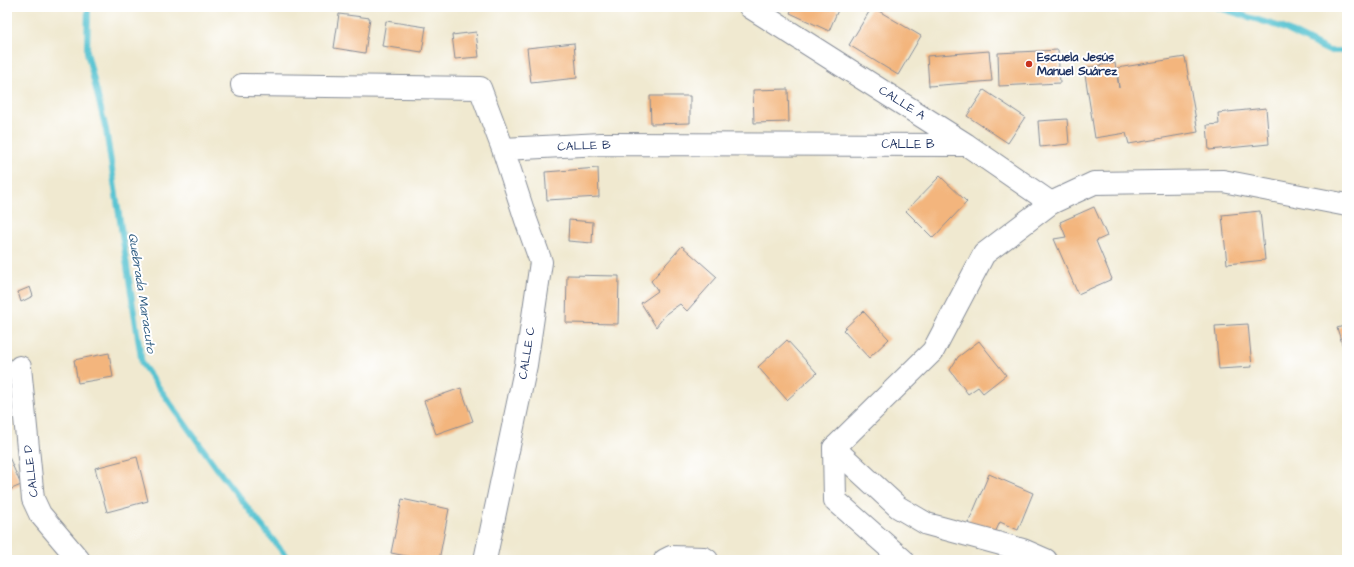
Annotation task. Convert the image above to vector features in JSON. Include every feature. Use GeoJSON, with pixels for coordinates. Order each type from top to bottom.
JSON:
{"type":"FeatureCollection","features":[{"type":"Feature","properties":{"kind":"street","name":"CALLE A"},"geometry":{"type":"LineString","coordinates":[[750,7],[967,144],[1051,203]]}},
{"type":"Feature","properties":{"kind":"street"},"geometry":{"type":"LineString","coordinates":[[242,85],[480,88],[503,149]]}},
{"type":"Feature","properties":{"kind":"street","name":"CALLE B"},"geometry":{"type":"LineString","coordinates":[[503,149],[602,144],[967,144]]}},
{"type":"Feature","properties":{"kind":"street","name":"CALLE C"},"geometry":{"type":"LineString","coordinates":[[485,560],[526,365],[541,262],[503,149]]}},
{"type":"Feature","properties":{"kind":"street"},"geometry":{"type":"LineString","coordinates":[[903,560],[835,500],[834,448],[933,351],[984,254],[1051,203],[1094,183],[1223,181],[1347,204]]}},
{"type":"Feature","properties":{"kind":"street","name":"CALLE D"},"geometry":{"type":"LineString","coordinates":[[20,367],[33,499],[40,514],[79,560]]}},
{"type":"Feature","properties":{"kind":"street"},"geometry":{"type":"LineString","coordinates":[[834,448],[898,507],[927,524],[1023,550],[1046,560]]}},
{"type":"Feature","properties":{"kind":"street"},"geometry":{"type":"LineString","coordinates":[[665,560],[671,557],[704,558],[707,560]]}},
{"type":"Feature","properties":{"kind":"building"},"geometry":{"type":"Polygon","coordinates":[[[793,7],[831,7],[838,10],[829,31],[790,13],[793,7]]]}},
{"type":"Feature","properties":{"kind":"building"},"geometry":{"type":"Polygon","coordinates":[[[872,7],[921,36],[898,75],[849,45],[872,7]]]}},
{"type":"Feature","properties":{"kind":"building"},"geometry":{"type":"Polygon","coordinates":[[[339,14],[370,18],[365,53],[334,48],[339,14]]]}},
{"type":"Feature","properties":{"kind":"building"},"geometry":{"type":"Polygon","coordinates":[[[386,21],[426,27],[422,52],[382,46],[386,21]]]}},
{"type":"Feature","properties":{"kind":"building"},"geometry":{"type":"Polygon","coordinates":[[[476,32],[479,57],[455,59],[452,35],[476,32]]]}},
{"type":"Feature","properties":{"kind":"building"},"geometry":{"type":"Polygon","coordinates":[[[574,43],[577,78],[531,83],[527,48],[574,43]]]}},
{"type":"Feature","properties":{"kind":"building"},"geometry":{"type":"Polygon","coordinates":[[[1058,50],[1060,83],[999,86],[998,53],[1058,50]]]}},
{"type":"Feature","properties":{"kind":"building"},"geometry":{"type":"Polygon","coordinates":[[[989,51],[992,81],[929,86],[927,56],[989,51]]]}},
{"type":"Feature","properties":{"kind":"building"},"geometry":{"type":"Polygon","coordinates":[[[1185,57],[1198,132],[1129,144],[1126,133],[1095,138],[1084,68],[1115,63],[1119,88],[1117,68],[1185,57]]]}},
{"type":"Feature","properties":{"kind":"building"},"geometry":{"type":"Polygon","coordinates":[[[788,89],[789,122],[754,123],[753,90],[788,89]]]}},
{"type":"Feature","properties":{"kind":"building"},"geometry":{"type":"Polygon","coordinates":[[[984,90],[1025,117],[1008,143],[967,116],[984,90]]]}},
{"type":"Feature","properties":{"kind":"building"},"geometry":{"type":"Polygon","coordinates":[[[650,96],[690,96],[690,123],[651,124],[650,96]]]}},
{"type":"Feature","properties":{"kind":"building"},"geometry":{"type":"Polygon","coordinates":[[[1266,108],[1269,144],[1209,150],[1207,125],[1219,124],[1218,113],[1266,108]]]}},
{"type":"Feature","properties":{"kind":"building"},"geometry":{"type":"Polygon","coordinates":[[[1067,119],[1069,144],[1040,147],[1038,121],[1067,119]]]}},
{"type":"Feature","properties":{"kind":"building"},"geometry":{"type":"Polygon","coordinates":[[[598,168],[599,197],[547,200],[545,172],[598,168]]]}},
{"type":"Feature","properties":{"kind":"building"},"geometry":{"type":"Polygon","coordinates":[[[940,176],[967,202],[933,238],[906,211],[940,176]]]}},
{"type":"Feature","properties":{"kind":"building"},"geometry":{"type":"Polygon","coordinates":[[[1094,207],[1107,236],[1096,241],[1112,279],[1078,294],[1054,239],[1066,237],[1060,222],[1094,207]]]}},
{"type":"Feature","properties":{"kind":"building"},"geometry":{"type":"Polygon","coordinates":[[[1260,211],[1265,260],[1227,264],[1222,215],[1260,211]]]}},
{"type":"Feature","properties":{"kind":"building"},"geometry":{"type":"Polygon","coordinates":[[[569,220],[593,222],[592,243],[568,241],[569,220]]]}},
{"type":"Feature","properties":{"kind":"building"},"geometry":{"type":"Polygon","coordinates":[[[682,246],[717,277],[687,311],[680,304],[667,313],[656,327],[641,303],[658,291],[651,281],[682,246]]]}},
{"type":"Feature","properties":{"kind":"building"},"geometry":{"type":"Polygon","coordinates":[[[567,275],[619,276],[618,324],[566,323],[567,275]]]}},
{"type":"Feature","properties":{"kind":"building"},"geometry":{"type":"Polygon","coordinates":[[[30,287],[33,296],[21,302],[18,292],[30,287]]]}},
{"type":"Feature","properties":{"kind":"building"},"geometry":{"type":"Polygon","coordinates":[[[863,311],[889,339],[869,358],[843,330],[863,311]]]}},
{"type":"Feature","properties":{"kind":"building"},"geometry":{"type":"Polygon","coordinates":[[[1248,324],[1252,367],[1219,369],[1215,326],[1248,324]]]}},
{"type":"Feature","properties":{"kind":"building"},"geometry":{"type":"Polygon","coordinates":[[[1347,325],[1347,359],[1337,328],[1347,325]]]}},
{"type":"Feature","properties":{"kind":"building"},"geometry":{"type":"Polygon","coordinates":[[[787,340],[817,373],[787,400],[758,367],[787,340]]]}},
{"type":"Feature","properties":{"kind":"building"},"geometry":{"type":"Polygon","coordinates":[[[979,341],[1006,375],[983,393],[978,387],[968,394],[950,370],[958,357],[979,341]]]}},
{"type":"Feature","properties":{"kind":"building"},"geometry":{"type":"Polygon","coordinates":[[[109,353],[113,377],[78,383],[74,360],[109,353]]]}},
{"type":"Feature","properties":{"kind":"building"},"geometry":{"type":"Polygon","coordinates":[[[461,388],[473,421],[436,434],[424,401],[461,388]]]}},
{"type":"Feature","properties":{"kind":"building"},"geometry":{"type":"Polygon","coordinates":[[[9,457],[21,485],[7,491],[7,458],[9,457]]]}},
{"type":"Feature","properties":{"kind":"building"},"geometry":{"type":"Polygon","coordinates":[[[137,457],[148,501],[107,512],[95,468],[137,457]]]}},
{"type":"Feature","properties":{"kind":"building"},"geometry":{"type":"Polygon","coordinates":[[[989,474],[1033,493],[1018,530],[1000,522],[994,535],[968,524],[989,474]]]}},
{"type":"Feature","properties":{"kind":"building"},"geometry":{"type":"Polygon","coordinates":[[[402,499],[449,509],[439,560],[427,560],[391,553],[402,499]]]}},
{"type":"Feature","properties":{"kind":"waterway","name":"Quebrada Maracuto"},"geometry":{"type":"LineString","coordinates":[[88,7],[87,52],[106,130],[142,364],[221,474],[289,560]]}},
{"type":"Feature","properties":{"kind":"waterway","name":"Quebrada Maracuto"},"geometry":{"type":"LineString","coordinates":[[1216,7],[1281,27],[1329,51],[1347,51]]}},
{"type":"Feature","properties":{"kind":"place","name":"Escuela Jesús Manuel Suárez"},"geometry":{"type":"Point","coordinates":[1029,64]}}]}
